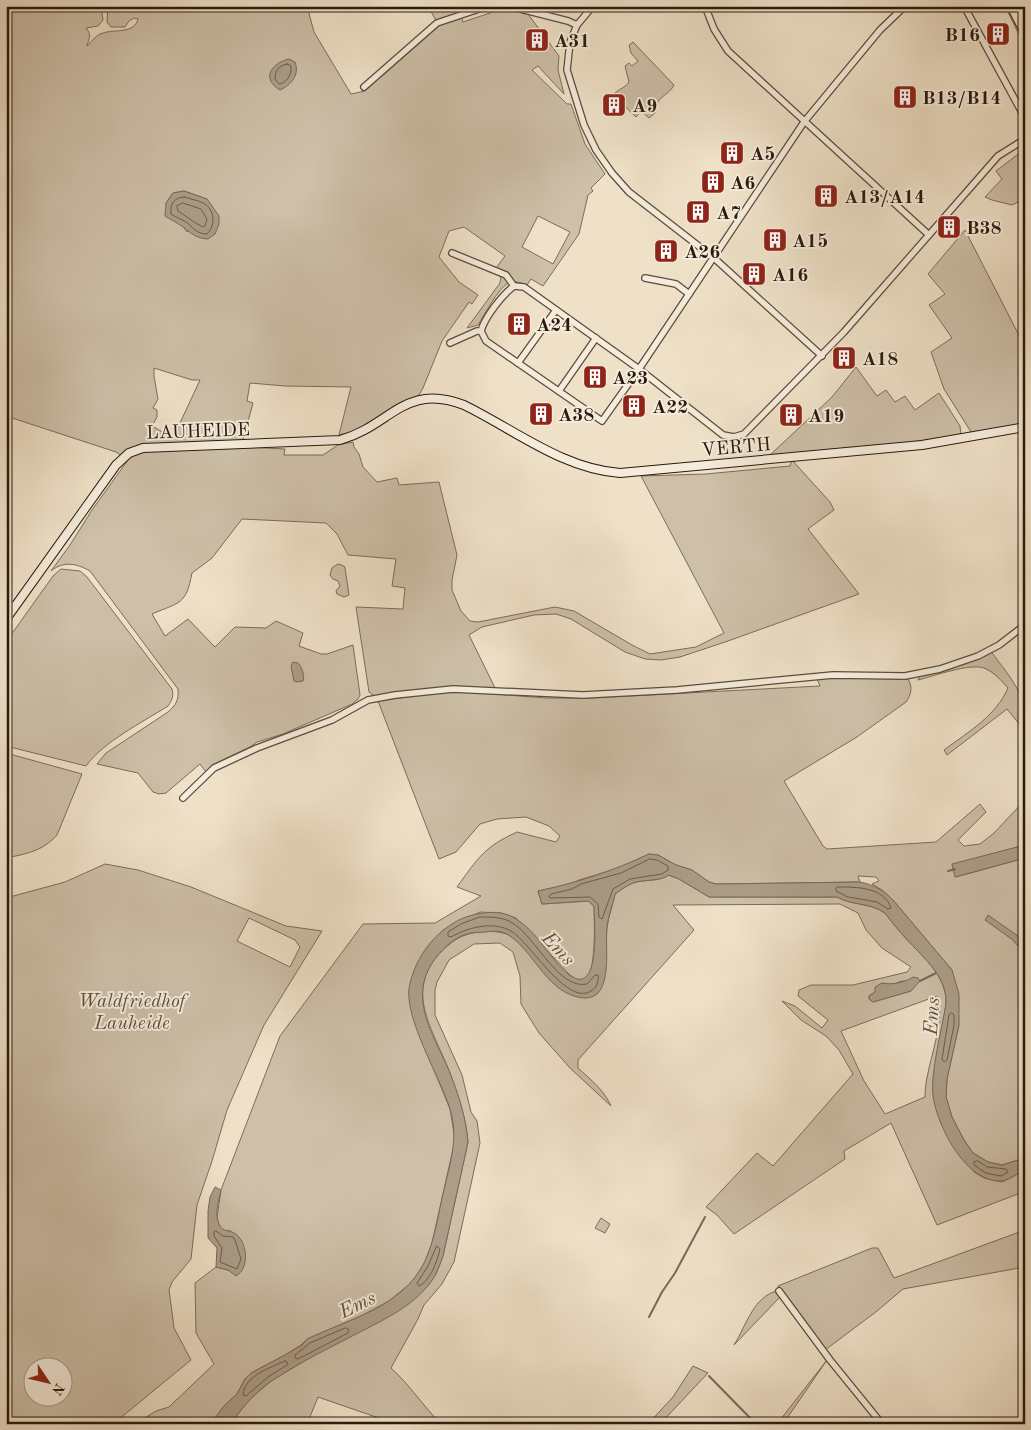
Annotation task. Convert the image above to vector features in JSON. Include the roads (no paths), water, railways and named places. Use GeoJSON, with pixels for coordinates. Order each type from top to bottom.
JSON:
{"type":"FeatureCollection","features":[{"type":"Feature","properties":{"kind":"street"},"geometry":{"type":"LineString","coordinates":[[364,87],[437,23],[488,6]]}},
{"type":"Feature","properties":{"kind":"street"},"geometry":{"type":"LineString","coordinates":[[509,6],[577,25]]}},
{"type":"Feature","properties":{"kind":"street"},"geometry":{"type":"LineString","coordinates":[[593,6],[577,25],[570,42],[567,70],[584,125],[596,150],[612,173],[629,192],[714,258],[822,356]]}},
{"type":"Feature","properties":{"kind":"street"},"geometry":{"type":"LineString","coordinates":[[706,6],[714,29],[728,51],[929,235]]}},
{"type":"Feature","properties":{"kind":"street"},"geometry":{"type":"LineString","coordinates":[[904,6],[880,30],[804,122],[714,258],[639,368],[602,421],[486,341],[481,331],[483,324],[506,292],[514,286],[524,287],[639,368],[723,435],[734,437],[744,434],[822,356],[998,156],[1025,139]]}},
{"type":"Feature","properties":{"kind":"street"},"geometry":{"type":"LineString","coordinates":[[964,6],[1025,118]]}},
{"type":"Feature","properties":{"kind":"street"},"geometry":{"type":"LineString","coordinates":[[1011,6],[1025,33]]}},
{"type":"Feature","properties":{"kind":"street"},"geometry":{"type":"LineString","coordinates":[[452,253],[506,275],[514,286]]}},
{"type":"Feature","properties":{"kind":"street"},"geometry":{"type":"LineString","coordinates":[[645,278],[676,284],[689,294]]}},
{"type":"Feature","properties":{"kind":"street"},"geometry":{"type":"LineString","coordinates":[[518,363],[556,310]]}},
{"type":"Feature","properties":{"kind":"street"},"geometry":{"type":"LineString","coordinates":[[450,343],[481,331]]}},
{"type":"Feature","properties":{"kind":"street"},"geometry":{"type":"LineString","coordinates":[[559,391],[596,338]]}},
{"type":"Feature","properties":{"kind":"street","name":"LAUHEIDE"},"geometry":{"type":"LineString","coordinates":[[6,619],[116,465],[131,451],[142,448],[340,440],[358,434],[400,407],[420,399],[441,398],[464,405]]}},
{"type":"Feature","properties":{"kind":"street","name":"VERTH"},"geometry":{"type":"LineString","coordinates":[[464,405],[570,461],[590,468],[620,472],[922,444],[1025,427]]}},
{"type":"Feature","properties":{"kind":"street"},"geometry":{"type":"LineString","coordinates":[[183,798],[214,768],[257,748],[332,720],[368,700],[453,689],[584,695],[677,690],[833,675],[905,676],[940,669],[978,656],[999,645],[1025,625]]}},
{"type":"Feature","properties":{"kind":"street"},"geometry":{"type":"LineString","coordinates":[[779,1291],[830,1360],[882,1424]]}},
{"type":"Feature","properties":{"kind":"water"},"geometry":{"type":"Polygon","coordinates":[[[289,59],[295,62],[296,71],[294,79],[280,90],[271,81],[271,72],[277,64],[289,59]]]}},
{"type":"Feature","properties":{"kind":"water"},"geometry":{"type":"Polygon","coordinates":[[[184,191],[207,199],[219,216],[219,224],[215,234],[208,239],[194,235],[165,216],[166,203],[173,193],[184,191]]]}},
{"type":"Feature","properties":{"kind":"water"},"geometry":{"type":"Polygon","coordinates":[[[293,662],[298,663],[301,667],[303,681],[294,681],[291,666],[293,662]]]}},
{"type":"Feature","properties":{"kind":"water"},"geometry":{"type":"Polygon","coordinates":[[[1025,845],[1025,858],[955,877],[952,864],[1025,845]]]}},
{"type":"Feature","properties":{"kind":"water"},"geometry":{"type":"Polygon","coordinates":[[[649,854],[658,855],[676,865],[692,870],[709,882],[716,884],[860,882],[878,888],[889,896],[952,970],[959,994],[959,1025],[947,1079],[946,1097],[952,1117],[973,1153],[988,1162],[1002,1165],[1025,1158],[1025,1170],[1004,1181],[988,1179],[976,1173],[965,1163],[947,1137],[940,1122],[933,1096],[933,1075],[946,1004],[945,993],[937,974],[931,966],[885,913],[879,910],[837,897],[709,897],[669,875],[661,879],[633,883],[615,894],[607,927],[605,979],[598,993],[586,998],[561,990],[543,973],[519,944],[507,934],[495,931],[466,934],[451,942],[435,959],[425,977],[423,991],[426,1019],[456,1090],[464,1116],[468,1142],[443,1256],[435,1276],[420,1294],[398,1312],[306,1360],[267,1384],[250,1400],[230,1424],[211,1424],[223,1407],[237,1394],[245,1379],[251,1373],[302,1345],[307,1339],[356,1318],[388,1301],[402,1291],[424,1263],[436,1227],[454,1140],[453,1119],[450,1109],[424,1048],[412,1016],[409,1001],[409,988],[413,974],[420,958],[430,943],[443,930],[466,917],[484,913],[504,914],[522,923],[557,963],[571,976],[581,979],[588,974],[592,963],[595,933],[594,906],[588,901],[542,904],[538,891],[594,876],[649,854]]]}},
{"type":"Feature","properties":{"kind":"water"},"geometry":{"type":"Polygon","coordinates":[[[988,915],[1025,941],[1025,954],[1013,940],[985,920],[988,915]]]}},
{"type":"Feature","properties":{"kind":"water"},"geometry":{"type":"Polygon","coordinates":[[[913,977],[918,978],[920,981],[911,991],[873,1002],[869,999],[869,996],[875,992],[875,987],[882,983],[898,983],[913,977]]]}},
{"type":"Feature","properties":{"kind":"water"},"geometry":{"type":"Polygon","coordinates":[[[215,1187],[221,1190],[217,1211],[220,1227],[237,1235],[241,1239],[245,1251],[245,1263],[240,1273],[236,1276],[228,1270],[216,1267],[217,1248],[208,1238],[208,1211],[210,1197],[215,1187]]]}},
{"type":"Feature","properties":{"kind":"waterway"},"geometry":{"type":"LineString","coordinates":[[948,871],[955,869]]}},
{"type":"Feature","properties":{"kind":"waterway"},"geometry":{"type":"LineString","coordinates":[[920,981],[936,973]]}},
{"type":"Feature","properties":{"kind":"waterway"},"geometry":{"type":"LineString","coordinates":[[649,1317],[705,1217]]}},
{"type":"Feature","properties":{"kind":"waterway"},"geometry":{"type":"LineString","coordinates":[[709,1376],[756,1424]]}},
{"type":"Feature","properties":{"kind":"place","name":"B16"},"geometry":{"type":"Point","coordinates":[998,34]}},
{"type":"Feature","properties":{"kind":"place","name":"A31"},"geometry":{"type":"Point","coordinates":[537,40]}},
{"type":"Feature","properties":{"kind":"place","name":"B13/B14"},"geometry":{"type":"Point","coordinates":[905,97]}},
{"type":"Feature","properties":{"kind":"place","name":"A9"},"geometry":{"type":"Point","coordinates":[614,105]}},
{"type":"Feature","properties":{"kind":"place","name":"A5"},"geometry":{"type":"Point","coordinates":[732,153]}},
{"type":"Feature","properties":{"kind":"place","name":"A6"},"geometry":{"type":"Point","coordinates":[713,182]}},
{"type":"Feature","properties":{"kind":"place","name":"A13/A14"},"geometry":{"type":"Point","coordinates":[826,196]}},
{"type":"Feature","properties":{"kind":"place","name":"A7"},"geometry":{"type":"Point","coordinates":[698,212]}},
{"type":"Feature","properties":{"kind":"place","name":"B38"},"geometry":{"type":"Point","coordinates":[949,227]}},
{"type":"Feature","properties":{"kind":"place","name":"A15"},"geometry":{"type":"Point","coordinates":[775,240]}},
{"type":"Feature","properties":{"kind":"place","name":"A26"},"geometry":{"type":"Point","coordinates":[666,251]}},
{"type":"Feature","properties":{"kind":"place","name":"A16"},"geometry":{"type":"Point","coordinates":[754,274]}},
{"type":"Feature","properties":{"kind":"place","name":"A24"},"geometry":{"type":"Point","coordinates":[519,324]}},
{"type":"Feature","properties":{"kind":"place","name":"A18"},"geometry":{"type":"Point","coordinates":[844,358]}},
{"type":"Feature","properties":{"kind":"place","name":"A23"},"geometry":{"type":"Point","coordinates":[595,377]}},
{"type":"Feature","properties":{"kind":"place","name":"A22"},"geometry":{"type":"Point","coordinates":[634,406]}},
{"type":"Feature","properties":{"kind":"place","name":"A38"},"geometry":{"type":"Point","coordinates":[541,414]}},
{"type":"Feature","properties":{"kind":"place","name":"A19"},"geometry":{"type":"Point","coordinates":[791,415]}},
{"type":"Feature","properties":{"kind":"water label","name":"Ems"},"geometry":{"type":"Point","coordinates":[559,948]}},
{"type":"Feature","properties":{"kind":"water label","name":"Ems"},"geometry":{"type":"Point","coordinates":[931,1016]}},
{"type":"Feature","properties":{"kind":"water label","name":"Ems"},"geometry":{"type":"Point","coordinates":[357,1304]}},
{"type":"Feature","properties":{"kind":"park label","name":"Waldfriedhof Lauheide"},"geometry":{"type":"Point","coordinates":[132,1011]}}]}
